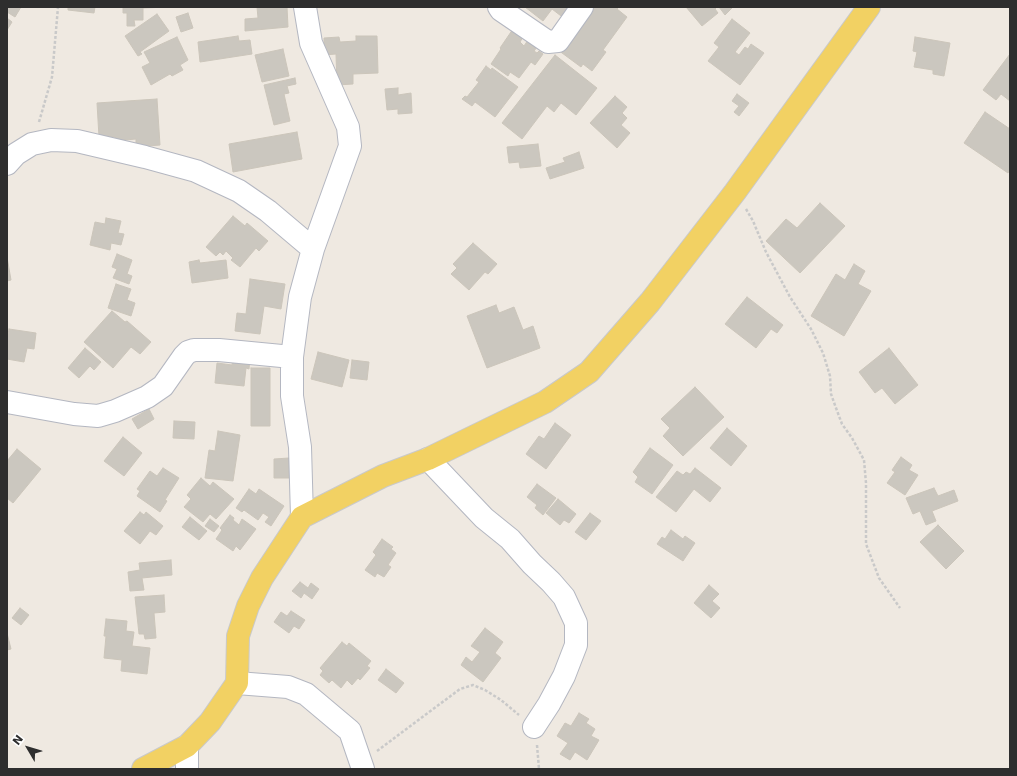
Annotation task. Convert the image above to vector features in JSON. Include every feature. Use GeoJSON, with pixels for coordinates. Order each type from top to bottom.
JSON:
{"type":"FeatureCollection","features":[{"type":"Feature","properties":{"kind":"main road"},"geometry":{"type":"LineString","coordinates":[[147,768],[187,746],[210,722],[237,683],[238,636],[248,606],[262,578],[302,517],[382,476],[428,459],[545,402],[589,372],[650,302],[735,192],[869,7]]}},
{"type":"Feature","properties":{"kind":"street"},"geometry":{"type":"LineString","coordinates":[[302,517],[300,447],[292,396],[292,357],[300,297],[313,249],[350,146],[348,127],[311,43],[305,7]]}},
{"type":"Feature","properties":{"kind":"street"},"geometry":{"type":"LineString","coordinates":[[499,7],[548,42],[558,41],[582,7]]}},
{"type":"Feature","properties":{"kind":"street"},"geometry":{"type":"LineString","coordinates":[[7,164],[16,154],[32,144],[51,140],[77,141],[196,171],[239,191],[268,211],[313,249]]}},
{"type":"Feature","properties":{"kind":"street"},"geometry":{"type":"LineString","coordinates":[[7,402],[74,414],[98,416],[115,411],[147,397],[162,386],[188,352],[194,350],[226,350],[292,357]]}},
{"type":"Feature","properties":{"kind":"street"},"geometry":{"type":"LineString","coordinates":[[428,459],[484,518],[510,539],[532,564],[551,582],[564,597],[576,623],[576,645],[564,676],[549,704],[534,727]]}},
{"type":"Feature","properties":{"kind":"street"},"geometry":{"type":"LineString","coordinates":[[237,683],[288,687],[306,694],[350,731],[362,766]]}},
{"type":"Feature","properties":{"kind":"street"},"geometry":{"type":"LineString","coordinates":[[186,769],[187,746]]}},
{"type":"Feature","properties":{"kind":"path"},"geometry":{"type":"LineString","coordinates":[[32,144],[50,87],[58,7]]}},
{"type":"Feature","properties":{"kind":"path"},"geometry":{"type":"LineString","coordinates":[[735,192],[753,221],[769,258],[790,297],[811,329],[823,352],[830,376],[831,394],[842,424],[852,438],[864,460],[866,483],[866,544],[879,578],[900,608]]}},
{"type":"Feature","properties":{"kind":"path"},"geometry":{"type":"LineString","coordinates":[[362,766],[460,689],[472,685],[485,690],[501,700],[534,727],[538,746],[539,769]]}},
{"type":"Feature","properties":{"kind":"building"},"geometry":{"type":"Polygon","coordinates":[[[7,7],[21,7],[15,17],[7,12],[7,7]]]}},
{"type":"Feature","properties":{"kind":"building"},"geometry":{"type":"Polygon","coordinates":[[[68,7],[95,7],[94,13],[68,10],[68,7]]]}},
{"type":"Feature","properties":{"kind":"building"},"geometry":{"type":"Polygon","coordinates":[[[123,7],[168,7],[143,8],[143,20],[134,20],[135,26],[127,26],[127,13],[123,13],[123,7]]]}},
{"type":"Feature","properties":{"kind":"building"},"geometry":{"type":"Polygon","coordinates":[[[257,7],[287,7],[288,27],[245,31],[245,19],[258,18],[257,7]]]}},
{"type":"Feature","properties":{"kind":"building"},"geometry":{"type":"Polygon","coordinates":[[[525,7],[575,7],[565,19],[552,9],[543,21],[525,7]]]}},
{"type":"Feature","properties":{"kind":"building"},"geometry":{"type":"Polygon","coordinates":[[[590,7],[619,7],[617,9],[627,17],[603,50],[606,52],[592,71],[583,64],[581,67],[558,50],[590,7]]]}},
{"type":"Feature","properties":{"kind":"building"},"geometry":{"type":"Polygon","coordinates":[[[686,7],[717,7],[715,9],[718,13],[702,26],[686,7]]]}},
{"type":"Feature","properties":{"kind":"building"},"geometry":{"type":"Polygon","coordinates":[[[719,7],[733,7],[725,15],[719,7]]]}},
{"type":"Feature","properties":{"kind":"building"},"geometry":{"type":"Polygon","coordinates":[[[188,13],[193,28],[181,32],[176,17],[188,13]]]}},
{"type":"Feature","properties":{"kind":"building"},"geometry":{"type":"Polygon","coordinates":[[[157,14],[169,31],[140,52],[142,54],[138,56],[125,36],[157,14]]]}},
{"type":"Feature","properties":{"kind":"building"},"geometry":{"type":"Polygon","coordinates":[[[7,18],[12,22],[7,30],[7,18]]]}},
{"type":"Feature","properties":{"kind":"building"},"geometry":{"type":"Polygon","coordinates":[[[732,19],[750,33],[735,52],[739,55],[745,47],[748,49],[751,44],[764,53],[740,85],[708,61],[719,47],[714,43],[732,19]]]}},
{"type":"Feature","properties":{"kind":"building"},"geometry":{"type":"Polygon","coordinates":[[[513,29],[523,37],[520,42],[524,46],[528,40],[537,47],[534,51],[537,53],[539,51],[543,54],[535,65],[531,62],[519,78],[510,72],[508,76],[491,64],[513,29]]]}},
{"type":"Feature","properties":{"kind":"building"},"geometry":{"type":"Polygon","coordinates":[[[238,36],[239,41],[250,40],[252,54],[200,62],[198,42],[238,36]]]}},
{"type":"Feature","properties":{"kind":"building"},"geometry":{"type":"Polygon","coordinates":[[[356,36],[377,36],[378,73],[353,74],[353,84],[337,85],[336,54],[324,55],[324,38],[339,37],[340,42],[356,41],[356,36]]]}},
{"type":"Feature","properties":{"kind":"building"},"geometry":{"type":"Polygon","coordinates":[[[177,37],[188,60],[180,65],[183,70],[172,76],[170,74],[151,85],[142,67],[150,63],[144,52],[177,37]]]}},
{"type":"Feature","properties":{"kind":"building"},"geometry":{"type":"Polygon","coordinates":[[[915,37],[950,43],[944,76],[933,74],[933,70],[914,67],[917,52],[913,51],[915,37]]]}},
{"type":"Feature","properties":{"kind":"building"},"geometry":{"type":"Polygon","coordinates":[[[283,49],[289,76],[262,82],[255,55],[283,49]]]}},
{"type":"Feature","properties":{"kind":"building"},"geometry":{"type":"Polygon","coordinates":[[[1010,54],[1010,101],[1001,94],[996,100],[983,90],[1010,54]]]}},
{"type":"Feature","properties":{"kind":"building"},"geometry":{"type":"Polygon","coordinates":[[[555,55],[597,88],[576,115],[561,103],[554,112],[547,106],[522,139],[502,123],[555,55]]]}},
{"type":"Feature","properties":{"kind":"building"},"geometry":{"type":"Polygon","coordinates":[[[486,66],[491,70],[492,68],[518,87],[495,117],[475,102],[472,106],[462,99],[465,96],[467,97],[479,82],[476,80],[486,66]]]}},
{"type":"Feature","properties":{"kind":"building"},"geometry":{"type":"Polygon","coordinates":[[[295,78],[296,84],[287,86],[289,93],[284,94],[290,121],[274,125],[264,85],[295,78]]]}},
{"type":"Feature","properties":{"kind":"building"},"geometry":{"type":"Polygon","coordinates":[[[398,88],[398,95],[411,93],[412,113],[398,114],[398,109],[387,110],[385,89],[398,88]]]}},
{"type":"Feature","properties":{"kind":"building"},"geometry":{"type":"Polygon","coordinates":[[[737,94],[749,103],[739,116],[734,112],[739,106],[732,101],[737,94]]]}},
{"type":"Feature","properties":{"kind":"building"},"geometry":{"type":"Polygon","coordinates":[[[615,96],[627,107],[622,113],[627,118],[621,125],[630,133],[617,148],[590,123],[615,96]]]}},
{"type":"Feature","properties":{"kind":"building"},"geometry":{"type":"Polygon","coordinates":[[[157,99],[160,145],[136,147],[136,139],[115,141],[115,137],[99,137],[97,103],[157,99]]]}},
{"type":"Feature","properties":{"kind":"building"},"geometry":{"type":"Polygon","coordinates":[[[985,112],[1010,129],[1010,169],[1008,173],[964,143],[985,112]]]}},
{"type":"Feature","properties":{"kind":"building"},"geometry":{"type":"Polygon","coordinates":[[[297,132],[302,159],[233,172],[229,144],[297,132]]]}},
{"type":"Feature","properties":{"kind":"building"},"geometry":{"type":"Polygon","coordinates":[[[538,144],[541,166],[520,168],[519,162],[509,163],[507,147],[538,144]]]}},
{"type":"Feature","properties":{"kind":"building"},"geometry":{"type":"Polygon","coordinates":[[[579,152],[584,168],[550,179],[546,168],[565,162],[563,158],[579,152]]]}},
{"type":"Feature","properties":{"kind":"building"},"geometry":{"type":"Polygon","coordinates":[[[820,203],[845,226],[800,273],[766,241],[786,219],[797,228],[820,203]]]}},
{"type":"Feature","properties":{"kind":"building"},"geometry":{"type":"Polygon","coordinates":[[[233,216],[245,226],[247,223],[268,241],[259,251],[256,248],[240,267],[231,260],[233,258],[226,251],[223,255],[220,252],[216,256],[206,247],[233,216]]]}},
{"type":"Feature","properties":{"kind":"building"},"geometry":{"type":"Polygon","coordinates":[[[106,218],[121,221],[118,233],[124,234],[121,245],[111,243],[110,250],[90,245],[95,222],[105,224],[106,218]]]}},
{"type":"Feature","properties":{"kind":"building"},"geometry":{"type":"Polygon","coordinates":[[[473,243],[497,264],[488,274],[485,272],[469,290],[451,274],[457,268],[453,264],[473,243]]]}},
{"type":"Feature","properties":{"kind":"building"},"geometry":{"type":"Polygon","coordinates":[[[117,254],[132,260],[127,274],[132,276],[129,284],[113,278],[117,269],[112,267],[117,254]]]}},
{"type":"Feature","properties":{"kind":"building"},"geometry":{"type":"Polygon","coordinates":[[[7,257],[11,280],[7,281],[7,257]]]}},
{"type":"Feature","properties":{"kind":"building"},"geometry":{"type":"Polygon","coordinates":[[[199,260],[200,263],[226,260],[228,278],[192,283],[189,262],[199,260]]]}},
{"type":"Feature","properties":{"kind":"building"},"geometry":{"type":"Polygon","coordinates":[[[854,264],[865,271],[858,284],[871,291],[844,336],[811,316],[836,274],[845,280],[854,264]]]}},
{"type":"Feature","properties":{"kind":"building"},"geometry":{"type":"Polygon","coordinates":[[[250,279],[285,284],[281,309],[264,306],[260,334],[235,331],[237,313],[246,314],[250,279]]]}},
{"type":"Feature","properties":{"kind":"building"},"geometry":{"type":"Polygon","coordinates":[[[116,284],[131,289],[127,300],[135,303],[131,316],[108,308],[116,284]]]}},
{"type":"Feature","properties":{"kind":"building"},"geometry":{"type":"Polygon","coordinates":[[[747,297],[783,325],[777,333],[771,329],[756,348],[725,324],[747,297]]]}},
{"type":"Feature","properties":{"kind":"building"},"geometry":{"type":"Polygon","coordinates":[[[496,305],[499,313],[514,307],[523,330],[533,326],[540,348],[487,368],[467,316],[496,305]]]}},
{"type":"Feature","properties":{"kind":"building"},"geometry":{"type":"Polygon","coordinates":[[[112,311],[125,322],[127,321],[151,342],[140,354],[131,347],[113,368],[84,342],[112,311]]]}},
{"type":"Feature","properties":{"kind":"building"},"geometry":{"type":"Polygon","coordinates":[[[9,329],[36,333],[34,349],[27,348],[24,362],[7,359],[7,340],[9,329]]]}},
{"type":"Feature","properties":{"kind":"building"},"geometry":{"type":"Polygon","coordinates":[[[85,348],[101,362],[94,370],[90,366],[79,378],[68,368],[85,348]]]}},
{"type":"Feature","properties":{"kind":"building"},"geometry":{"type":"Polygon","coordinates":[[[889,348],[918,385],[895,404],[882,388],[875,393],[859,372],[889,348]]]}},
{"type":"Feature","properties":{"kind":"building"},"geometry":{"type":"Polygon","coordinates":[[[318,352],[349,360],[342,387],[311,379],[318,352]]]}},
{"type":"Feature","properties":{"kind":"building"},"geometry":{"type":"Polygon","coordinates":[[[233,356],[250,358],[249,369],[246,368],[244,386],[215,383],[217,363],[232,365],[233,356]]]}},
{"type":"Feature","properties":{"kind":"building"},"geometry":{"type":"Polygon","coordinates":[[[352,360],[369,362],[367,380],[350,378],[352,360]]]}},
{"type":"Feature","properties":{"kind":"building"},"geometry":{"type":"Polygon","coordinates":[[[251,368],[270,368],[270,426],[251,426],[251,368]]]}},
{"type":"Feature","properties":{"kind":"building"},"geometry":{"type":"Polygon","coordinates":[[[695,387],[724,417],[683,456],[663,436],[670,428],[661,419],[695,387]]]}},
{"type":"Feature","properties":{"kind":"building"},"geometry":{"type":"Polygon","coordinates":[[[149,409],[154,419],[138,429],[132,419],[149,409]]]}},
{"type":"Feature","properties":{"kind":"building"},"geometry":{"type":"Polygon","coordinates":[[[174,421],[195,422],[194,439],[173,438],[174,421]]]}},
{"type":"Feature","properties":{"kind":"building"},"geometry":{"type":"Polygon","coordinates":[[[555,423],[571,435],[546,469],[526,454],[539,436],[544,439],[555,423]]]}},
{"type":"Feature","properties":{"kind":"building"},"geometry":{"type":"Polygon","coordinates":[[[727,428],[747,446],[731,466],[710,448],[727,428]]]}},
{"type":"Feature","properties":{"kind":"building"},"geometry":{"type":"Polygon","coordinates":[[[218,431],[240,435],[233,481],[205,478],[209,450],[215,451],[218,431]]]}},
{"type":"Feature","properties":{"kind":"building"},"geometry":{"type":"Polygon","coordinates":[[[123,437],[142,453],[124,476],[104,461],[123,437]]]}},
{"type":"Feature","properties":{"kind":"building"},"geometry":{"type":"Polygon","coordinates":[[[650,448],[673,465],[652,494],[635,482],[638,477],[633,472],[650,448]]]}},
{"type":"Feature","properties":{"kind":"building"},"geometry":{"type":"Polygon","coordinates":[[[17,449],[41,469],[13,503],[7,498],[7,461],[17,449]]]}},
{"type":"Feature","properties":{"kind":"building"},"geometry":{"type":"Polygon","coordinates":[[[901,457],[912,465],[909,470],[918,475],[905,495],[887,483],[895,472],[892,470],[901,457]]]}},
{"type":"Feature","properties":{"kind":"building"},"geometry":{"type":"Polygon","coordinates":[[[289,458],[289,478],[274,478],[274,459],[289,458]]]}},
{"type":"Feature","properties":{"kind":"building"},"geometry":{"type":"Polygon","coordinates":[[[163,468],[179,478],[165,500],[167,501],[160,512],[137,496],[140,491],[137,489],[150,471],[157,476],[163,468]]]}},
{"type":"Feature","properties":{"kind":"building"},"geometry":{"type":"Polygon","coordinates":[[[695,468],[721,488],[710,502],[694,489],[676,512],[656,497],[677,471],[683,475],[686,472],[690,474],[695,468]]]}},
{"type":"Feature","properties":{"kind":"building"},"geometry":{"type":"Polygon","coordinates":[[[201,478],[210,486],[213,482],[234,499],[216,519],[210,514],[203,522],[184,507],[191,499],[187,495],[201,478]]]}},
{"type":"Feature","properties":{"kind":"building"},"geometry":{"type":"Polygon","coordinates":[[[537,484],[556,498],[543,515],[535,508],[537,505],[527,497],[537,484]]]}},
{"type":"Feature","properties":{"kind":"building"},"geometry":{"type":"Polygon","coordinates":[[[934,488],[938,496],[954,490],[958,501],[932,511],[936,521],[926,525],[920,511],[913,514],[906,498],[934,488]]]}},
{"type":"Feature","properties":{"kind":"building"},"geometry":{"type":"Polygon","coordinates":[[[249,489],[256,494],[259,489],[284,506],[271,526],[265,522],[269,517],[263,513],[258,520],[244,510],[242,512],[236,508],[249,489]]]}},
{"type":"Feature","properties":{"kind":"building"},"geometry":{"type":"Polygon","coordinates":[[[558,499],[576,514],[569,523],[564,520],[560,525],[546,513],[558,499]]]}},
{"type":"Feature","properties":{"kind":"building"},"geometry":{"type":"Polygon","coordinates":[[[140,512],[144,515],[146,512],[163,526],[156,535],[150,531],[140,544],[124,531],[140,512]]]}},
{"type":"Feature","properties":{"kind":"building"},"geometry":{"type":"Polygon","coordinates":[[[590,513],[601,521],[586,540],[575,532],[590,513]]]}},
{"type":"Feature","properties":{"kind":"building"},"geometry":{"type":"Polygon","coordinates":[[[230,515],[239,525],[242,519],[256,529],[240,550],[236,546],[233,551],[216,539],[222,530],[220,528],[230,515]]]}},
{"type":"Feature","properties":{"kind":"building"},"geometry":{"type":"Polygon","coordinates":[[[190,517],[207,531],[199,540],[182,527],[190,517]]]}},
{"type":"Feature","properties":{"kind":"building"},"geometry":{"type":"Polygon","coordinates":[[[210,519],[219,526],[214,532],[205,526],[210,519]]]}},
{"type":"Feature","properties":{"kind":"building"},"geometry":{"type":"Polygon","coordinates":[[[938,525],[964,551],[946,569],[920,542],[938,525]]]}},
{"type":"Feature","properties":{"kind":"building"},"geometry":{"type":"Polygon","coordinates":[[[671,530],[683,539],[685,536],[695,543],[683,561],[657,544],[662,537],[665,539],[671,530]]]}},
{"type":"Feature","properties":{"kind":"building"},"geometry":{"type":"Polygon","coordinates":[[[382,539],[393,547],[391,549],[396,553],[388,565],[391,567],[384,577],[377,573],[375,577],[365,570],[376,555],[373,552],[382,539]]]}},
{"type":"Feature","properties":{"kind":"building"},"geometry":{"type":"Polygon","coordinates":[[[171,560],[172,575],[142,578],[144,590],[130,591],[128,572],[140,570],[139,563],[171,560]]]}},
{"type":"Feature","properties":{"kind":"building"},"geometry":{"type":"Polygon","coordinates":[[[300,582],[308,588],[311,583],[319,589],[312,599],[304,593],[301,598],[292,591],[300,582]]]}},
{"type":"Feature","properties":{"kind":"building"},"geometry":{"type":"Polygon","coordinates":[[[709,585],[719,594],[712,601],[720,608],[711,618],[694,603],[709,585]]]}},
{"type":"Feature","properties":{"kind":"building"},"geometry":{"type":"Polygon","coordinates":[[[164,595],[165,612],[154,613],[156,638],[145,639],[144,634],[139,634],[135,597],[164,595]]]}},
{"type":"Feature","properties":{"kind":"building"},"geometry":{"type":"Polygon","coordinates":[[[20,608],[29,615],[21,625],[12,618],[20,608]]]}},
{"type":"Feature","properties":{"kind":"building"},"geometry":{"type":"Polygon","coordinates":[[[291,611],[305,620],[299,629],[294,626],[289,633],[274,622],[281,612],[287,616],[291,611]]]}},
{"type":"Feature","properties":{"kind":"building"},"geometry":{"type":"Polygon","coordinates":[[[106,619],[127,621],[126,631],[134,632],[132,646],[150,648],[147,674],[121,671],[122,660],[104,658],[106,619]]]}},
{"type":"Feature","properties":{"kind":"building"},"geometry":{"type":"Polygon","coordinates":[[[485,628],[503,642],[495,653],[501,658],[483,682],[461,665],[466,657],[472,662],[480,652],[471,646],[485,628]]]}},
{"type":"Feature","properties":{"kind":"building"},"geometry":{"type":"Polygon","coordinates":[[[7,633],[11,649],[7,650],[7,633]]]}},
{"type":"Feature","properties":{"kind":"building"},"geometry":{"type":"Polygon","coordinates":[[[342,642],[347,646],[349,643],[371,661],[367,666],[370,668],[360,680],[358,678],[352,685],[347,680],[341,688],[332,680],[329,683],[320,675],[323,671],[320,668],[342,642]]]}},
{"type":"Feature","properties":{"kind":"building"},"geometry":{"type":"Polygon","coordinates":[[[386,669],[404,683],[396,693],[378,680],[386,669]]]}},
{"type":"Feature","properties":{"kind":"building"},"geometry":{"type":"Polygon","coordinates":[[[579,713],[589,719],[586,723],[595,729],[591,736],[599,740],[587,760],[575,752],[570,760],[560,754],[568,743],[557,736],[565,723],[571,726],[579,713]]]}}]}
